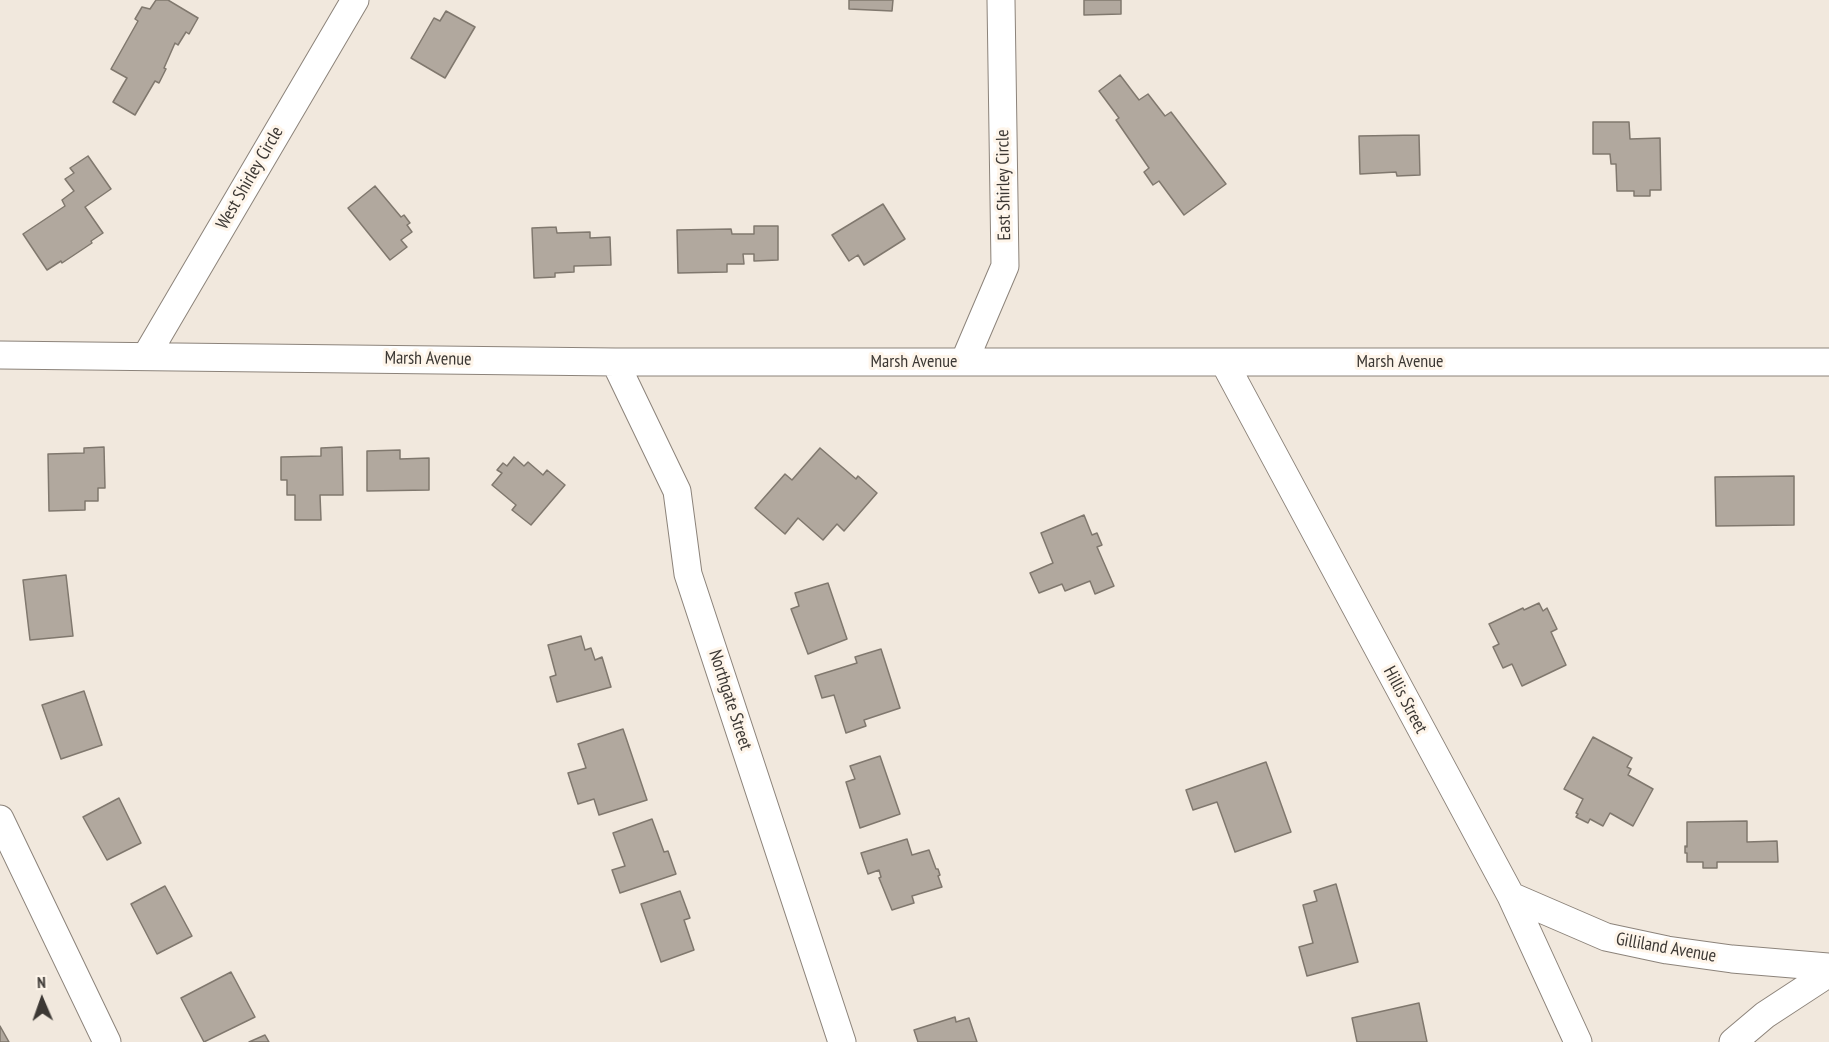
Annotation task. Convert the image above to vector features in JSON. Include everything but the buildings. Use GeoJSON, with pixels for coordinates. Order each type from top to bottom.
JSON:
{"type":"FeatureCollection","features":[{"type":"Feature","properties":{"kind":"street","name":"West Shirley Circle"},"geometry":{"type":"LineString","coordinates":[[146,356],[355,0]]}},
{"type":"Feature","properties":{"kind":"street","name":"East Shirley Circle"},"geometry":{"type":"LineString","coordinates":[[964,362],[1005,266],[1001,0]]}},
{"type":"Feature","properties":{"kind":"street","name":"Marsh Avenue"},"geometry":{"type":"LineString","coordinates":[[0,356],[615,362],[1829,362]]}},
{"type":"Feature","properties":{"kind":"street","name":"Northgate Street"},"geometry":{"type":"LineString","coordinates":[[615,362],[677,492],[688,574],[842,1042]]}},
{"type":"Feature","properties":{"kind":"street","name":"Hillis Street"},"geometry":{"type":"LineString","coordinates":[[1224,362],[1511,896],[1578,1042]]}},
{"type":"Feature","properties":{"kind":"street"},"geometry":{"type":"LineString","coordinates":[[0,819],[106,1042]]}},
{"type":"Feature","properties":{"kind":"street","name":"Gilliland Avenue"},"geometry":{"type":"LineString","coordinates":[[1511,896],[1616,940],[1732,959],[1829,967]]}},
{"type":"Feature","properties":{"kind":"street"},"geometry":{"type":"LineString","coordinates":[[1733,1042],[1765,1015],[1829,974]]}}]}
